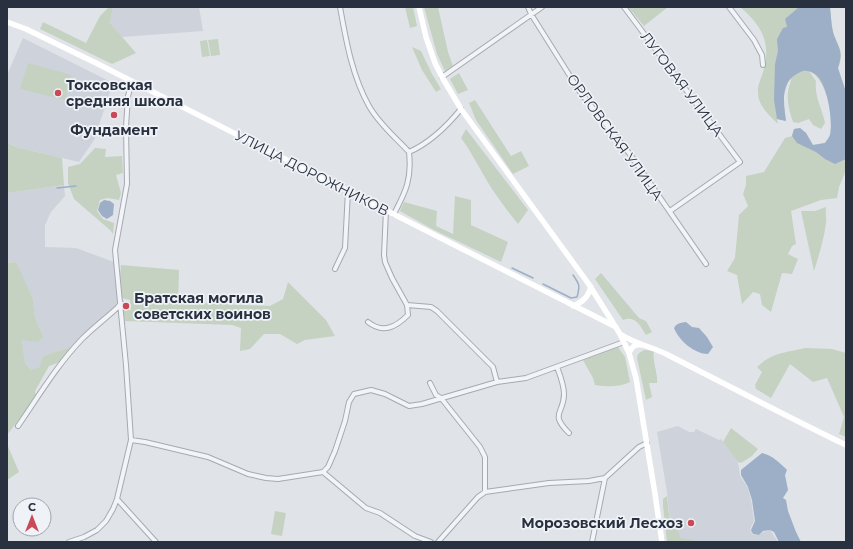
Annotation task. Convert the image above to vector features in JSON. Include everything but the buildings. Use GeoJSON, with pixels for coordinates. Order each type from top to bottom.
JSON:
{"type":"FeatureCollection","features":[{"type":"Feature","properties":{"kind":"main road"},"geometry":{"type":"LineString","coordinates":[[419,7],[426,38],[442,77],[461,109],[591,287],[616,327],[629,353],[636,378],[656,494],[662,542]]}},
{"type":"Feature","properties":{"kind":"main road","name":"УЛИЦА ДОРОЖНИКОВ"},"geometry":{"type":"LineString","coordinates":[[7,22],[26,29],[132,82],[616,327]]}},
{"type":"Feature","properties":{"kind":"main road"},"geometry":{"type":"LineString","coordinates":[[573,306],[581,303],[585,299],[589,294],[591,287]]}},
{"type":"Feature","properties":{"kind":"main road"},"geometry":{"type":"LineString","coordinates":[[620,334],[656,349],[846,445]]}},
{"type":"Feature","properties":{"kind":"main road"},"geometry":{"type":"LineString","coordinates":[[629,353],[632,347],[636,344],[644,345]]}},
{"type":"Feature","properties":{"kind":"street"},"geometry":{"type":"LineString","coordinates":[[340,7],[352,63],[363,95],[376,116],[409,152],[410,180],[405,194],[394,214]]}},
{"type":"Feature","properties":{"kind":"street","name":"ОРЛОВСКАЯ УЛИЦА"},"geometry":{"type":"LineString","coordinates":[[528,7],[580,92],[629,153],[706,264]]}},
{"type":"Feature","properties":{"kind":"street"},"geometry":{"type":"LineString","coordinates":[[442,77],[542,7]]}},
{"type":"Feature","properties":{"kind":"street","name":"ЛУГОВАЯ УЛИЦА"},"geometry":{"type":"LineString","coordinates":[[624,7],[740,162],[670,211]]}},
{"type":"Feature","properties":{"kind":"street"},"geometry":{"type":"LineString","coordinates":[[729,7],[754,40],[762,55],[763,65]]}},
{"type":"Feature","properties":{"kind":"street"},"geometry":{"type":"LineString","coordinates":[[69,542],[84,537],[97,530],[113,509],[130,440],[126,364],[115,250],[127,184],[126,127],[132,82]]}},
{"type":"Feature","properties":{"kind":"street"},"geometry":{"type":"LineString","coordinates":[[409,152],[425,143],[452,120],[461,109]]}},
{"type":"Feature","properties":{"kind":"street"},"geometry":{"type":"LineString","coordinates":[[335,269],[345,248],[348,191]]}},
{"type":"Feature","properties":{"kind":"street"},"geometry":{"type":"LineString","coordinates":[[368,322],[378,328],[392,328],[408,315],[407,304],[392,278],[385,262],[386,210]]}},
{"type":"Feature","properties":{"kind":"street"},"geometry":{"type":"LineString","coordinates":[[18,426],[58,368],[72,351],[82,339],[117,308],[121,302]]}},
{"type":"Feature","properties":{"kind":"street"},"geometry":{"type":"LineString","coordinates":[[407,304],[431,307],[438,311],[493,367],[497,382]]}},
{"type":"Feature","properties":{"kind":"street"},"geometry":{"type":"LineString","coordinates":[[130,440],[145,442],[208,457],[248,474],[266,478],[278,479],[323,472],[328,467],[335,451],[349,402],[354,394],[371,390],[385,394],[409,406],[434,401],[497,382],[526,378],[624,342]]}},
{"type":"Feature","properties":{"kind":"street"},"geometry":{"type":"LineString","coordinates":[[557,366],[564,391],[564,400],[558,414],[561,425],[569,434]]}},
{"type":"Feature","properties":{"kind":"street"},"geometry":{"type":"LineString","coordinates":[[430,382],[436,395],[441,398],[480,446],[485,457],[485,492]]}},
{"type":"Feature","properties":{"kind":"street"},"geometry":{"type":"LineString","coordinates":[[438,542],[478,497],[485,492],[549,483],[589,481],[605,478],[638,447],[647,443]]}},
{"type":"Feature","properties":{"kind":"street"},"geometry":{"type":"LineString","coordinates":[[323,472],[366,508],[380,514],[415,536],[431,542]]}},
{"type":"Feature","properties":{"kind":"street"},"geometry":{"type":"LineString","coordinates":[[592,542],[597,511],[605,478]]}},
{"type":"Feature","properties":{"kind":"street"},"geometry":{"type":"LineString","coordinates":[[116,499],[156,542]]}},
{"type":"Feature","properties":{"kind":"shaded area"},"geometry":{"type":"Polygon","coordinates":[[[113,7],[199,7],[203,31],[122,37],[110,23],[113,7]]]}},
{"type":"Feature","properties":{"kind":"shaded area","name":"Токсовская средняя школа"},"geometry":{"type":"Polygon","coordinates":[[[23,38],[113,83],[94,140],[79,162],[16,147],[7,143],[7,75],[23,38]]]}},
{"type":"Feature","properties":{"kind":"shaded area"},"geometry":{"type":"Polygon","coordinates":[[[64,185],[65,196],[51,212],[45,225],[45,247],[76,248],[114,262],[118,302],[115,307],[73,346],[43,356],[39,367],[31,370],[25,363],[22,340],[43,336],[35,318],[33,299],[15,262],[7,263],[7,193],[64,185]]]}},
{"type":"Feature","properties":{"kind":"shaded area","name":"Морозовский Лесхоз"},"geometry":{"type":"Polygon","coordinates":[[[678,426],[689,432],[694,432],[696,429],[719,440],[721,439],[738,462],[740,476],[748,488],[754,521],[750,529],[753,535],[759,535],[770,530],[778,542],[672,542],[667,492],[657,432],[678,426]]]}},
{"type":"Feature","properties":{"kind":"green space"},"geometry":{"type":"Polygon","coordinates":[[[109,7],[113,7],[110,23],[136,53],[112,64],[40,29],[43,22],[86,43],[100,16],[109,7]]]}},
{"type":"Feature","properties":{"kind":"green space"},"geometry":{"type":"Polygon","coordinates":[[[405,7],[413,7],[417,26],[410,28],[405,7]]]}},
{"type":"Feature","properties":{"kind":"green space"},"geometry":{"type":"Polygon","coordinates":[[[424,7],[438,7],[448,52],[453,66],[445,71],[437,54],[424,7]]]}},
{"type":"Feature","properties":{"kind":"green space"},"geometry":{"type":"Polygon","coordinates":[[[628,7],[668,7],[644,26],[628,7]]]}},
{"type":"Feature","properties":{"kind":"green space"},"geometry":{"type":"Polygon","coordinates":[[[740,7],[830,7],[833,32],[841,53],[838,68],[846,92],[846,170],[839,187],[837,198],[821,200],[791,211],[796,244],[792,246],[788,254],[798,259],[792,274],[782,273],[771,312],[762,305],[760,294],[753,292],[742,304],[737,275],[727,271],[735,258],[739,215],[748,206],[743,194],[746,185],[746,176],[764,172],[785,138],[792,136],[794,129],[800,128],[806,133],[813,145],[825,143],[830,135],[830,109],[825,90],[815,75],[809,71],[816,81],[817,97],[824,118],[825,123],[821,129],[813,125],[809,119],[798,123],[793,122],[788,101],[791,78],[789,79],[783,97],[786,121],[777,119],[778,124],[765,110],[760,102],[758,90],[766,59],[765,42],[759,27],[754,20],[740,7]]]}},
{"type":"Feature","properties":{"kind":"green space"},"geometry":{"type":"Polygon","coordinates":[[[218,39],[220,55],[211,56],[208,40],[218,39]]]}},
{"type":"Feature","properties":{"kind":"green space"},"geometry":{"type":"Polygon","coordinates":[[[207,40],[210,56],[202,57],[200,41],[207,40]]]}},
{"type":"Feature","properties":{"kind":"green space"},"geometry":{"type":"Polygon","coordinates":[[[412,47],[421,51],[441,89],[436,92],[422,70],[412,47]]]}},
{"type":"Feature","properties":{"kind":"green space"},"geometry":{"type":"Polygon","coordinates":[[[28,63],[71,75],[65,100],[20,89],[28,63]]]}},
{"type":"Feature","properties":{"kind":"green space"},"geometry":{"type":"Polygon","coordinates":[[[459,73],[468,90],[458,94],[450,79],[459,73]]]}},
{"type":"Feature","properties":{"kind":"green space"},"geometry":{"type":"Polygon","coordinates":[[[475,100],[511,156],[521,151],[529,166],[513,174],[476,120],[469,103],[475,100]]]}},
{"type":"Feature","properties":{"kind":"green space"},"geometry":{"type":"Polygon","coordinates":[[[466,129],[528,210],[518,224],[492,189],[461,138],[466,129]]]}},
{"type":"Feature","properties":{"kind":"green space"},"geometry":{"type":"Polygon","coordinates":[[[7,143],[16,147],[62,158],[64,185],[7,193],[7,143]]]}},
{"type":"Feature","properties":{"kind":"green space"},"geometry":{"type":"Polygon","coordinates":[[[95,148],[106,149],[105,157],[122,156],[123,173],[116,175],[121,193],[119,200],[107,198],[100,200],[97,211],[103,219],[114,223],[113,234],[74,199],[68,183],[68,167],[80,164],[95,148]]]}},
{"type":"Feature","properties":{"kind":"green space"},"geometry":{"type":"Polygon","coordinates":[[[455,196],[471,200],[471,225],[508,242],[501,262],[434,230],[400,211],[404,202],[437,211],[436,226],[453,234],[455,196]]]}},
{"type":"Feature","properties":{"kind":"green space"},"geometry":{"type":"Polygon","coordinates":[[[826,207],[825,229],[814,271],[801,211],[815,211],[826,207]]]}},
{"type":"Feature","properties":{"kind":"green space"},"geometry":{"type":"Polygon","coordinates":[[[16,262],[33,299],[35,318],[43,336],[38,342],[22,340],[25,363],[31,370],[39,367],[43,356],[73,346],[60,362],[49,366],[35,391],[36,397],[7,435],[7,263],[16,262]]]}},
{"type":"Feature","properties":{"kind":"green space"},"geometry":{"type":"Polygon","coordinates":[[[121,265],[179,270],[178,302],[270,306],[283,299],[288,282],[326,320],[335,336],[305,340],[297,344],[280,334],[264,334],[250,349],[240,351],[241,328],[232,325],[125,321],[123,310],[131,310],[130,300],[122,298],[120,278],[121,265]]]}},
{"type":"Feature","properties":{"kind":"green space"},"geometry":{"type":"Polygon","coordinates":[[[601,273],[639,318],[646,321],[652,332],[646,335],[640,325],[634,320],[623,320],[595,279],[601,273]]]}},
{"type":"Feature","properties":{"kind":"green space"},"geometry":{"type":"Polygon","coordinates":[[[618,347],[625,357],[630,382],[613,386],[595,385],[593,378],[583,360],[618,347]]]}},
{"type":"Feature","properties":{"kind":"green space"},"geometry":{"type":"Polygon","coordinates":[[[805,348],[832,349],[846,353],[846,437],[839,434],[844,417],[827,378],[813,382],[790,364],[771,398],[756,389],[755,385],[762,372],[757,367],[768,358],[805,348]]]}},
{"type":"Feature","properties":{"kind":"green space"},"geometry":{"type":"Polygon","coordinates":[[[644,350],[654,351],[657,379],[657,383],[649,383],[652,397],[646,400],[637,358],[638,354],[644,350]]]}},
{"type":"Feature","properties":{"kind":"green space"},"geometry":{"type":"Polygon","coordinates":[[[731,428],[758,449],[752,456],[741,463],[738,462],[723,442],[731,428]]]}},
{"type":"Feature","properties":{"kind":"green space"},"geometry":{"type":"Polygon","coordinates":[[[7,444],[19,472],[7,480],[7,444]]]}},
{"type":"Feature","properties":{"kind":"green space"},"geometry":{"type":"Polygon","coordinates":[[[667,496],[670,524],[676,524],[680,538],[693,540],[695,542],[667,542],[663,499],[667,496]]]}},
{"type":"Feature","properties":{"kind":"green space"},"geometry":{"type":"Polygon","coordinates":[[[275,511],[286,513],[282,536],[271,534],[275,511]]]}},
{"type":"Feature","properties":{"kind":"water"},"geometry":{"type":"Polygon","coordinates":[[[799,7],[830,7],[833,32],[840,49],[840,62],[838,68],[846,92],[846,159],[835,164],[816,152],[797,143],[792,136],[794,129],[800,128],[806,133],[813,145],[825,143],[830,135],[831,122],[829,106],[825,90],[816,75],[810,71],[803,71],[790,79],[784,96],[786,121],[777,119],[774,100],[775,64],[778,51],[777,39],[783,28],[787,27],[785,19],[799,7]]]}},
{"type":"Feature","properties":{"kind":"water"},"geometry":{"type":"Polygon","coordinates":[[[104,200],[110,201],[114,204],[113,215],[107,219],[102,216],[98,210],[100,203],[104,200]]]}},
{"type":"Feature","properties":{"kind":"water"},"geometry":{"type":"Polygon","coordinates":[[[686,322],[692,327],[699,328],[707,337],[713,347],[708,354],[698,352],[688,346],[676,333],[674,328],[675,326],[686,322]]]}},
{"type":"Feature","properties":{"kind":"water"},"geometry":{"type":"Polygon","coordinates":[[[762,453],[773,458],[787,470],[785,475],[788,490],[783,498],[786,500],[788,511],[801,542],[779,542],[774,532],[770,530],[763,531],[759,535],[753,534],[751,530],[755,521],[752,500],[748,487],[741,475],[741,470],[762,453]]]}},
{"type":"Feature","properties":{"kind":"waterway"},"geometry":{"type":"LineString","coordinates":[[57,188],[76,186]]}},
{"type":"Feature","properties":{"kind":"waterway"},"geometry":{"type":"LineString","coordinates":[[512,268],[533,278]]}},
{"type":"Feature","properties":{"kind":"waterway"},"geometry":{"type":"LineString","coordinates":[[543,284],[571,298],[577,297],[579,286],[573,275]]}},
{"type":"Feature","properties":{"kind":"place","name":"Токсовская средняя школа"},"geometry":{"type":"Point","coordinates":[58,93]}},
{"type":"Feature","properties":{"kind":"place","name":"Фундамент"},"geometry":{"type":"Point","coordinates":[114,115]}},
{"type":"Feature","properties":{"kind":"place","name":"Братская могила советских воинов"},"geometry":{"type":"Point","coordinates":[126,306]}},
{"type":"Feature","properties":{"kind":"place","name":"Морозовский Лесхоз"},"geometry":{"type":"Point","coordinates":[691,523]}}]}
